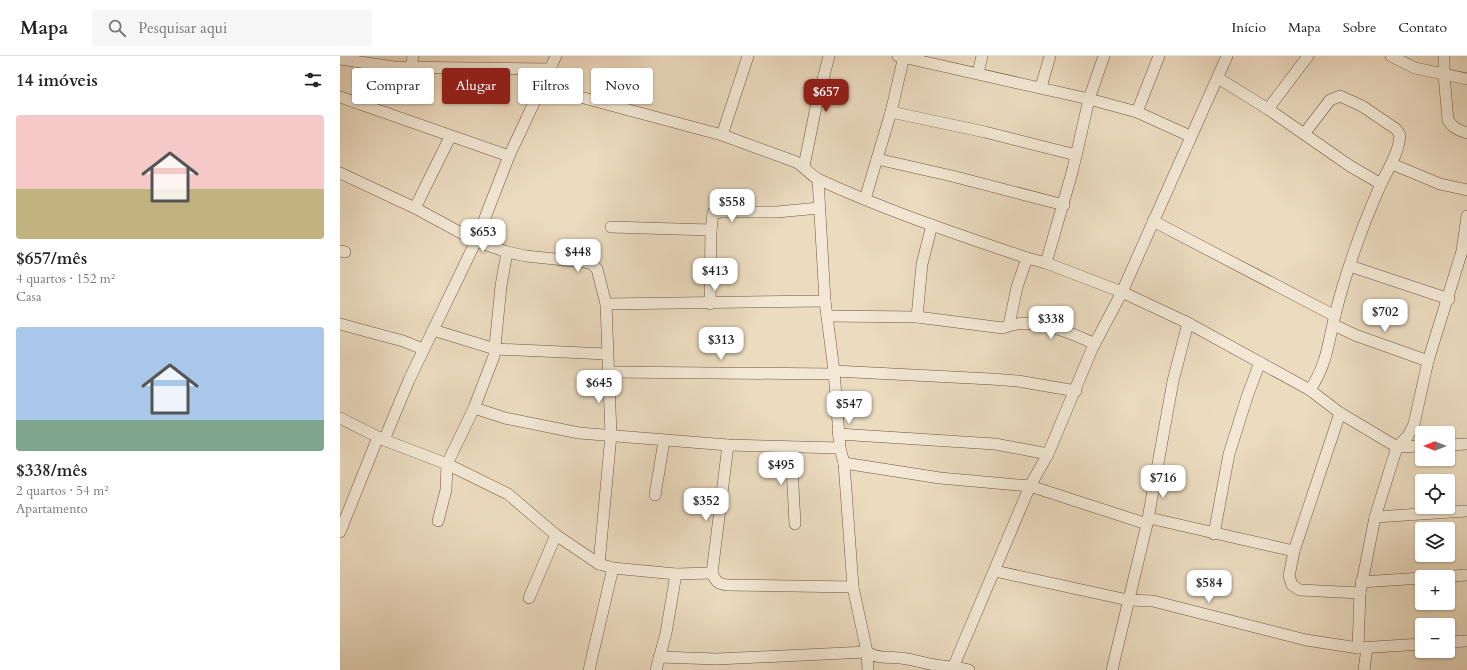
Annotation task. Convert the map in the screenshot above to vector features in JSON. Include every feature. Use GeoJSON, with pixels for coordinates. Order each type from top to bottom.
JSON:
{"type":"FeatureCollection","features":[{"type":"Feature","properties":{"kind":"street"},"geometry":{"type":"LineString","coordinates":[[340,59],[374,65],[412,61],[551,68],[556,56]]}},
{"type":"Feature","properties":{"kind":"street"},"geometry":{"type":"LineString","coordinates":[[722,135],[748,56]]}},
{"type":"Feature","properties":{"kind":"street"},"geometry":{"type":"LineString","coordinates":[[804,166],[817,102],[829,56]]}},
{"type":"Feature","properties":{"kind":"street"},"geometry":{"type":"LineString","coordinates":[[864,199],[878,159],[891,112],[902,56],[1041,87],[1137,112],[1190,136]]}},
{"type":"Feature","properties":{"kind":"street"},"geometry":{"type":"LineString","coordinates":[[978,73],[982,56]]}},
{"type":"Feature","properties":{"kind":"street"},"geometry":{"type":"LineString","coordinates":[[1041,87],[1050,56]]}},
{"type":"Feature","properties":{"kind":"street"},"geometry":{"type":"LineString","coordinates":[[1046,263],[1064,205],[1089,99],[1104,56]]}},
{"type":"Feature","properties":{"kind":"street"},"geometry":{"type":"LineString","coordinates":[[1137,112],[1160,56]]}},
{"type":"Feature","properties":{"kind":"street"},"geometry":{"type":"LineString","coordinates":[[953,668],[995,572],[1030,486],[1048,454],[1095,344],[1122,292],[1190,136],[1227,56]]}},
{"type":"Feature","properties":{"kind":"street"},"geometry":{"type":"LineString","coordinates":[[1268,109],[1308,56]]}},
{"type":"Feature","properties":{"kind":"street"},"geometry":{"type":"LineString","coordinates":[[1391,56],[1415,68],[1467,79]]}},
{"type":"Feature","properties":{"kind":"street"},"geometry":{"type":"LineString","coordinates":[[1444,56],[1448,120],[1457,130],[1467,133]]}},
{"type":"Feature","properties":{"kind":"street"},"geometry":{"type":"LineString","coordinates":[[1218,78],[1268,109],[1350,166],[1381,184]]}},
{"type":"Feature","properties":{"kind":"street"},"geometry":{"type":"LineString","coordinates":[[340,97],[450,137],[509,156]]}},
{"type":"Feature","properties":{"kind":"street"},"geometry":{"type":"LineString","coordinates":[[1304,134],[1330,100],[1334,97],[1344,97],[1362,106],[1398,131],[1400,139],[1392,164],[1381,184],[1350,266],[1321,373],[1310,390]]}},
{"type":"Feature","properties":{"kind":"street"},"geometry":{"type":"LineString","coordinates":[[583,98],[722,135],[804,166],[818,179],[932,226],[1046,263],[1122,292],[1188,323],[1310,390],[1340,413],[1397,447],[1415,446]]}},
{"type":"Feature","properties":{"kind":"street"},"geometry":{"type":"LineString","coordinates":[[340,532],[423,349],[476,241],[509,156],[535,104]]}},
{"type":"Feature","properties":{"kind":"street"},"geometry":{"type":"LineString","coordinates":[[891,112],[985,132],[1076,155]]}},
{"type":"Feature","properties":{"kind":"street"},"geometry":{"type":"LineString","coordinates":[[415,208],[450,137]]}},
{"type":"Feature","properties":{"kind":"street"},"geometry":{"type":"LineString","coordinates":[[878,159],[952,176],[1064,205]]}},
{"type":"Feature","properties":{"kind":"street"},"geometry":{"type":"LineString","coordinates":[[1392,164],[1440,184],[1467,190]]}},
{"type":"Feature","properties":{"kind":"street"},"geometry":{"type":"LineString","coordinates":[[340,173],[415,208],[476,241],[507,252],[526,256],[568,259],[592,264],[597,268],[601,278],[606,304],[611,435],[599,564]]}},
{"type":"Feature","properties":{"kind":"street"},"geometry":{"type":"LineString","coordinates":[[818,179],[825,301],[834,372],[838,434],[844,463],[853,587],[867,652],[868,670]]}},
{"type":"Feature","properties":{"kind":"street"},"geometry":{"type":"LineString","coordinates":[[710,304],[712,215],[717,212],[777,212],[819,208]]}},
{"type":"Feature","properties":{"kind":"street"},"geometry":{"type":"LineString","coordinates":[[1364,670],[1360,588],[1375,516],[1397,447],[1408,436],[1414,424],[1428,361],[1449,299],[1462,251],[1467,216]]}},
{"type":"Feature","properties":{"kind":"street"},"geometry":{"type":"LineString","coordinates":[[1153,221],[1334,321],[1356,335],[1428,361]]}},
{"type":"Feature","properties":{"kind":"street"},"geometry":{"type":"LineString","coordinates":[[917,317],[922,264],[932,226]]}},
{"type":"Feature","properties":{"kind":"street"},"geometry":{"type":"LineString","coordinates":[[611,227],[711,230]]}},
{"type":"Feature","properties":{"kind":"street"},"geometry":{"type":"LineString","coordinates":[[438,521],[446,490],[447,464],[474,408],[495,349],[501,286],[507,252]]}},
{"type":"Feature","properties":{"kind":"street"},"geometry":{"type":"LineString","coordinates":[[1009,325],[1017,287],[1027,258]]}},
{"type":"Feature","properties":{"kind":"street"},"geometry":{"type":"LineString","coordinates":[[1350,266],[1449,299]]}},
{"type":"Feature","properties":{"kind":"street"},"geometry":{"type":"LineString","coordinates":[[606,304],[710,304],[825,301]]}},
{"type":"Feature","properties":{"kind":"street"},"geometry":{"type":"LineString","coordinates":[[827,316],[917,317],[1003,328],[1009,325],[1028,324],[1052,328],[1095,344]]}},
{"type":"Feature","properties":{"kind":"street"},"geometry":{"type":"LineString","coordinates":[[1112,670],[1148,521],[1173,381],[1188,323]]}},
{"type":"Feature","properties":{"kind":"street"},"geometry":{"type":"LineString","coordinates":[[340,324],[403,341],[423,349]]}},
{"type":"Feature","properties":{"kind":"street"},"geometry":{"type":"LineString","coordinates":[[432,330],[495,349],[608,354]]}},
{"type":"Feature","properties":{"kind":"street"},"geometry":{"type":"LineString","coordinates":[[1214,534],[1229,454],[1260,362]]}},
{"type":"Feature","properties":{"kind":"street"},"geometry":{"type":"LineString","coordinates":[[609,372],[834,372],[1018,381],[1076,391]]}},
{"type":"Feature","properties":{"kind":"street"},"geometry":{"type":"LineString","coordinates":[[474,408],[528,423],[579,433],[728,446],[840,448]]}},
{"type":"Feature","properties":{"kind":"street"},"geometry":{"type":"LineString","coordinates":[[1340,413],[1294,552],[1289,576],[1290,581],[1295,588],[1300,590],[1360,588],[1415,579]]}},
{"type":"Feature","properties":{"kind":"street"},"geometry":{"type":"LineString","coordinates":[[340,418],[381,439],[447,464],[508,494],[556,535],[599,564],[613,568],[676,574],[712,573]]}},
{"type":"Feature","properties":{"kind":"street"},"geometry":{"type":"LineString","coordinates":[[838,434],[995,444],[1048,454]]}},
{"type":"Feature","properties":{"kind":"street"},"geometry":{"type":"LineString","coordinates":[[655,495],[664,441]]}},
{"type":"Feature","properties":{"kind":"street"},"geometry":{"type":"LineString","coordinates":[[1455,445],[1467,444]]}},
{"type":"Feature","properties":{"kind":"street"},"geometry":{"type":"LineString","coordinates":[[728,446],[712,573],[716,582],[721,584],[853,587]]}},
{"type":"Feature","properties":{"kind":"street"},"geometry":{"type":"LineString","coordinates":[[791,448],[794,524]]}},
{"type":"Feature","properties":{"kind":"street"},"geometry":{"type":"LineString","coordinates":[[844,463],[940,478],[1030,486],[1148,521],[1294,552]]}},
{"type":"Feature","properties":{"kind":"street"},"geometry":{"type":"LineString","coordinates":[[1375,516],[1467,511]]}},
{"type":"Feature","properties":{"kind":"street"},"geometry":{"type":"LineString","coordinates":[[529,598],[556,535]]}},
{"type":"Feature","properties":{"kind":"street"},"geometry":{"type":"LineString","coordinates":[[589,670],[613,568]]}},
{"type":"Feature","properties":{"kind":"street"},"geometry":{"type":"LineString","coordinates":[[995,572],[1128,600],[1153,600],[1298,638],[1363,648],[1415,644]]}},
{"type":"Feature","properties":{"kind":"street"},"geometry":{"type":"LineString","coordinates":[[656,670],[666,633],[676,574]]}},
{"type":"Feature","properties":{"kind":"street"},"geometry":{"type":"LineString","coordinates":[[1455,576],[1467,575]]}},
{"type":"Feature","properties":{"kind":"street"},"geometry":{"type":"LineString","coordinates":[[1455,642],[1467,641]]}},
{"type":"Feature","properties":{"kind":"street"},"geometry":{"type":"LineString","coordinates":[[659,657],[717,659],[867,652],[870,655],[901,658],[969,670]]}}]}
